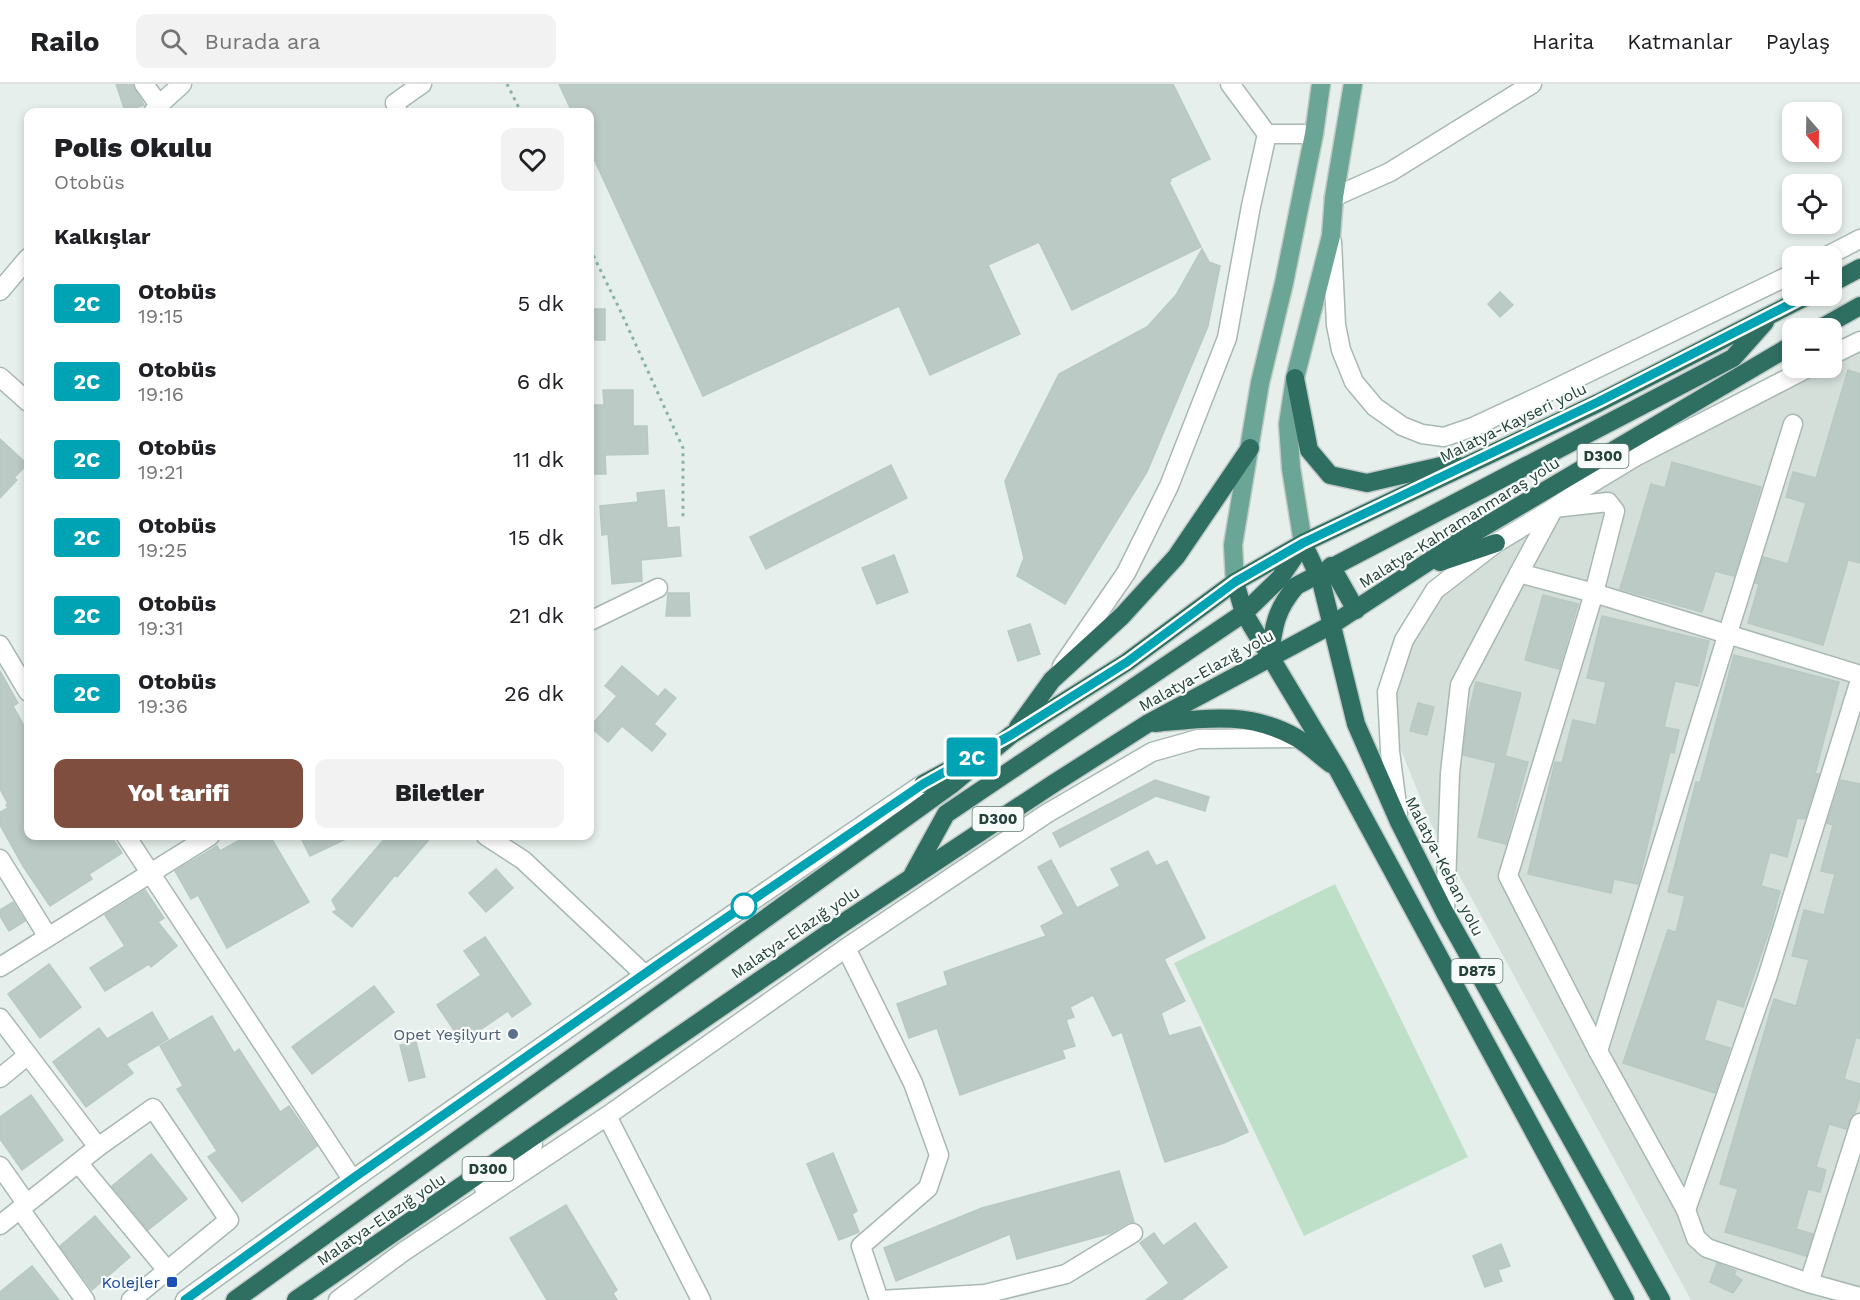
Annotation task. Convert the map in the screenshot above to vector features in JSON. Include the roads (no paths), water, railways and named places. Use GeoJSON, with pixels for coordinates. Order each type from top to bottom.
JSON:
{"type":"FeatureCollection","features":[{"type":"Feature","properties":{"kind":"highway"},"geometry":{"type":"LineString","coordinates":[[1842,278],[1860,268]]}},
{"type":"Feature","properties":{"kind":"highway","name":"Malatya-Kayseri yolu"},"geometry":{"type":"LineString","coordinates":[[1235,582],[1303,543],[1598,402],[1787,306]]}},
{"type":"Feature","properties":{"kind":"highway"},"geometry":{"type":"LineString","coordinates":[[1839,318],[1860,306]]}},
{"type":"Feature","properties":{"kind":"highway"},"geometry":{"type":"LineString","coordinates":[[1269,657],[1275,619],[1284,600],[1296,586],[1733,358],[1773,313]]}},
{"type":"Feature","properties":{"kind":"highway","name":"Malatya-Kahramanmaraş yolu"},"geometry":{"type":"LineString","coordinates":[[1333,624],[1460,541],[1782,351]]}},
{"type":"Feature","properties":{"kind":"highway"},"geometry":{"type":"LineString","coordinates":[[1295,378],[1309,450],[1330,476],[1367,483],[1491,454]]}},
{"type":"Feature","properties":{"kind":"highway"},"geometry":{"type":"LineString","coordinates":[[923,784],[1011,735],[1052,680],[1122,616],[1176,557],[1250,448]]}},
{"type":"Feature","properties":{"kind":"highway"},"geometry":{"type":"LineString","coordinates":[[911,877],[946,813],[1244,613],[1280,578],[1303,543],[1356,610]]}},
{"type":"Feature","properties":{"kind":"highway"},"geometry":{"type":"LineString","coordinates":[[1416,570],[1496,543]]}},
{"type":"Feature","properties":{"kind":"highway","name":"Malatya-Keban yolu"},"geometry":{"type":"LineString","coordinates":[[1324,570],[1333,624],[1356,724],[1399,822],[1445,914],[1661,1300]]}},
{"type":"Feature","properties":{"kind":"highway"},"geometry":{"type":"LineString","coordinates":[[1235,582],[1244,613],[1269,657]]}},
{"type":"Feature","properties":{"kind":"highway","name":"Malatya-Elazığ yolu"},"geometry":{"type":"LineString","coordinates":[[235,1300],[941,792],[1011,735],[1127,662],[1235,582]]}},
{"type":"Feature","properties":{"kind":"highway"},"geometry":{"type":"LineString","coordinates":[[1212,599],[1228,624]]}},
{"type":"Feature","properties":{"kind":"highway","name":"Malatya-Elazığ yolu"},"geometry":{"type":"LineString","coordinates":[[296,1300],[911,877],[1053,784],[1147,724],[1333,624]]}},
{"type":"Feature","properties":{"kind":"highway","name":"D875"},"geometry":{"type":"LineString","coordinates":[[1269,657],[1338,770],[1625,1300]]}},
{"type":"Feature","properties":{"kind":"highway"},"geometry":{"type":"LineString","coordinates":[[1147,724],[1203,718],[1238,718],[1267,725],[1297,738],[1338,770]]}},
{"type":"Feature","properties":{"kind":"main road"},"geometry":{"type":"LineString","coordinates":[[1235,582],[1233,545],[1260,383],[1284,283],[1314,134],[1321,84]]}},
{"type":"Feature","properties":{"kind":"main road"},"geometry":{"type":"LineString","coordinates":[[1303,543],[1290,468],[1288,424],[1295,378],[1331,236],[1334,197],[1353,84]]}},
{"type":"Feature","properties":{"kind":"street"},"geometry":{"type":"LineString","coordinates":[[144,84],[156,108]]}},
{"type":"Feature","properties":{"kind":"street"},"geometry":{"type":"LineString","coordinates":[[157,108],[182,84]]}},
{"type":"Feature","properties":{"kind":"street"},"geometry":{"type":"LineString","coordinates":[[393,108],[422,84]]}},
{"type":"Feature","properties":{"kind":"street"},"geometry":{"type":"LineString","coordinates":[[1052,680],[1126,573],[1169,486],[1227,338],[1251,206],[1267,134],[1230,84]]}},
{"type":"Feature","properties":{"kind":"street"},"geometry":{"type":"LineString","coordinates":[[1334,197],[1390,172],[1532,84]]}},
{"type":"Feature","properties":{"kind":"street"},"geometry":{"type":"LineString","coordinates":[[1267,134],[1314,134]]}},
{"type":"Feature","properties":{"kind":"street"},"geometry":{"type":"LineString","coordinates":[[1331,236],[1336,325],[1341,350],[1354,382],[1375,407],[1402,426],[1422,434],[1444,437],[1473,427],[1545,394],[1782,279]]}},
{"type":"Feature","properties":{"kind":"street"},"geometry":{"type":"LineString","coordinates":[[1842,248],[1860,239]]}},
{"type":"Feature","properties":{"kind":"street"},"geometry":{"type":"LineString","coordinates":[[0,291],[24,263]]}},
{"type":"Feature","properties":{"kind":"street"},"geometry":{"type":"LineString","coordinates":[[1842,350],[1860,341]]}},
{"type":"Feature","properties":{"kind":"street"},"geometry":{"type":"LineString","coordinates":[[0,377],[24,398]]}},
{"type":"Feature","properties":{"kind":"street"},"geometry":{"type":"LineString","coordinates":[[1399,822],[1390,751],[1387,692],[1404,640],[1435,590],[1496,543],[1635,457],[1789,378]]}},
{"type":"Feature","properties":{"kind":"street"},"geometry":{"type":"LineString","coordinates":[[1598,1052],[1793,424]]}},
{"type":"Feature","properties":{"kind":"street"},"geometry":{"type":"LineString","coordinates":[[1554,508],[1608,502],[1615,511],[1594,593],[1508,876],[1598,1052],[1686,1210],[1696,1238],[1707,1248],[1809,1283],[1860,1297]]}},
{"type":"Feature","properties":{"kind":"street"},"geometry":{"type":"LineString","coordinates":[[1445,914],[1450,773],[1460,685],[1554,508]]}},
{"type":"Feature","properties":{"kind":"street"},"geometry":{"type":"LineString","coordinates":[[1519,573],[1594,593],[1860,678],[1767,978],[1686,1210]]}},
{"type":"Feature","properties":{"kind":"street"},"geometry":{"type":"LineString","coordinates":[[594,619],[658,588]]}},
{"type":"Feature","properties":{"kind":"street"},"geometry":{"type":"LineString","coordinates":[[0,645],[24,685]]}},
{"type":"Feature","properties":{"kind":"street"},"geometry":{"type":"LineString","coordinates":[[338,1300],[403,1252],[607,1116],[846,948],[1046,814],[1152,752],[1198,739],[1297,738]]}},
{"type":"Feature","properties":{"kind":"street"},"geometry":{"type":"LineString","coordinates":[[185,1300],[352,1179],[644,974],[923,784]]}},
{"type":"Feature","properties":{"kind":"street"},"geometry":{"type":"LineString","coordinates":[[129,840],[352,1179]]}},
{"type":"Feature","properties":{"kind":"street"},"geometry":{"type":"LineString","coordinates":[[0,967],[203,840]]}},
{"type":"Feature","properties":{"kind":"street"},"geometry":{"type":"LineString","coordinates":[[492,840],[523,860],[644,974]]}},
{"type":"Feature","properties":{"kind":"street"},"geometry":{"type":"LineString","coordinates":[[0,859],[48,937]]}},
{"type":"Feature","properties":{"kind":"street"},"geometry":{"type":"LineString","coordinates":[[846,948],[913,1083],[939,1155],[928,1188],[861,1246],[880,1300],[985,1294],[1066,1274],[1133,1233]]}},
{"type":"Feature","properties":{"kind":"street"},"geometry":{"type":"LineString","coordinates":[[0,1018],[98,1147]]}},
{"type":"Feature","properties":{"kind":"street"},"geometry":{"type":"LineString","coordinates":[[403,1252],[545,1136],[678,1036]]}},
{"type":"Feature","properties":{"kind":"street"},"geometry":{"type":"LineString","coordinates":[[0,1078],[28,1055]]}},
{"type":"Feature","properties":{"kind":"street"},"geometry":{"type":"LineString","coordinates":[[0,1225],[98,1147],[153,1108],[229,1220],[166,1269],[131,1300]]}},
{"type":"Feature","properties":{"kind":"street"},"geometry":{"type":"LineString","coordinates":[[607,1116],[701,1300]]}},
{"type":"Feature","properties":{"kind":"street"},"geometry":{"type":"LineString","coordinates":[[1809,1283],[1860,1123]]}},
{"type":"Feature","properties":{"kind":"street"},"geometry":{"type":"LineString","coordinates":[[79,1164],[166,1269]]}},
{"type":"Feature","properties":{"kind":"street"},"geometry":{"type":"LineString","coordinates":[[0,1166],[23,1206],[85,1300]]}},
{"type":"Feature","properties":{"kind":"place","name":"Opet Yeşilyurt"},"geometry":{"type":"Point","coordinates":[513,1034]}},
{"type":"Feature","properties":{"kind":"place","name":"Kolejler"},"geometry":{"type":"Point","coordinates":[172,1282]}}]}
